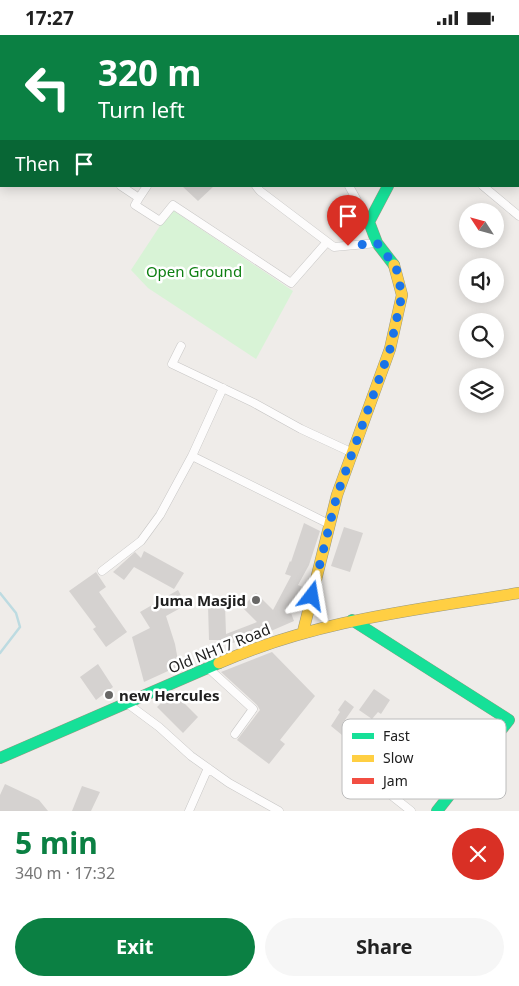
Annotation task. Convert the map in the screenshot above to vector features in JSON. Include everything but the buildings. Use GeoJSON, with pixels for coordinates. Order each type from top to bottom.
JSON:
{"type":"FeatureCollection","features":[{"type":"Feature","properties":{"kind":"main road"},"geometry":{"type":"LineString","coordinates":[[303,632],[337,495],[390,349],[402,295],[396,267],[377,243],[369,222],[387,187]]}},
{"type":"Feature","properties":{"kind":"main road","name":"Old NH17 Road"},"geometry":{"type":"LineString","coordinates":[[0,759],[128,704],[207,667],[246,651],[303,632],[352,620],[519,593]]}},
{"type":"Feature","properties":{"kind":"main road"},"geometry":{"type":"LineString","coordinates":[[352,620],[509,720],[506,724]]}},
{"type":"Feature","properties":{"kind":"main road"},"geometry":{"type":"LineString","coordinates":[[437,811],[446,799]]}},
{"type":"Feature","properties":{"kind":"street"},"geometry":{"type":"LineString","coordinates":[[122,187],[139,198]]}},
{"type":"Feature","properties":{"kind":"street"},"geometry":{"type":"LineString","coordinates":[[146,187],[135,205],[160,221],[173,205],[291,283],[327,242]]}},
{"type":"Feature","properties":{"kind":"street"},"geometry":{"type":"LineString","coordinates":[[257,187],[334,247],[377,243]]}},
{"type":"Feature","properties":{"kind":"street"},"geometry":{"type":"LineString","coordinates":[[350,187],[369,222]]}},
{"type":"Feature","properties":{"kind":"street"},"geometry":{"type":"LineString","coordinates":[[484,187],[519,216]]}},
{"type":"Feature","properties":{"kind":"street"},"geometry":{"type":"LineString","coordinates":[[181,346],[172,364],[353,453]]}},
{"type":"Feature","properties":{"kind":"street"},"geometry":{"type":"LineString","coordinates":[[102,571],[141,541],[160,515],[192,456],[223,388]]}},
{"type":"Feature","properties":{"kind":"street"},"geometry":{"type":"LineString","coordinates":[[192,456],[329,524]]}},
{"type":"Feature","properties":{"kind":"street"},"geometry":{"type":"LineString","coordinates":[[207,667],[253,709],[234,734]]}},
{"type":"Feature","properties":{"kind":"street"},"geometry":{"type":"LineString","coordinates":[[128,704],[159,727],[191,756],[229,783],[279,811]]}},
{"type":"Feature","properties":{"kind":"street"},"geometry":{"type":"LineString","coordinates":[[189,811],[208,768]]}},
{"type":"Feature","properties":{"kind":"street"},"geometry":{"type":"LineString","coordinates":[[397,799],[412,811]]}},
{"type":"Feature","properties":{"kind":"green space","name":"Open Ground"},"geometry":{"type":"Polygon","coordinates":[[[171,209],[293,291],[256,359],[148,288],[131,270],[171,209]]]}},
{"type":"Feature","properties":{"kind":"waterway"},"geometry":{"type":"LineString","coordinates":[[0,593],[16,613],[20,627],[0,653]]}},
{"type":"Feature","properties":{"kind":"traffic: fast"},"geometry":{"type":"LineString","coordinates":[[387,187],[369,222],[377,243],[394,265]]}},
{"type":"Feature","properties":{"kind":"traffic: fast"},"geometry":{"type":"LineString","coordinates":[[352,620],[509,720],[506,724]]}},
{"type":"Feature","properties":{"kind":"traffic: fast"},"geometry":{"type":"LineString","coordinates":[[0,758],[219,663]]}},
{"type":"Feature","properties":{"kind":"traffic: fast"},"geometry":{"type":"LineString","coordinates":[[437,811],[446,799]]}},
{"type":"Feature","properties":{"kind":"traffic: slow"},"geometry":{"type":"LineString","coordinates":[[303,632],[337,495],[390,349],[402,295],[394,265]]}},
{"type":"Feature","properties":{"kind":"traffic: slow"},"geometry":{"type":"LineString","coordinates":[[219,663],[256,648],[330,626],[404,611],[519,593]]}},
{"type":"Feature","properties":{"kind":"place","name":"Juma Masjid"},"geometry":{"type":"Point","coordinates":[256,600]}},
{"type":"Feature","properties":{"kind":"place","name":"new Hercules"},"geometry":{"type":"Point","coordinates":[109,695]}},
{"type":"Feature","properties":{"kind":"route"},"geometry":{"type":"LineString","coordinates":[[312,596],[337,495],[390,349],[402,295],[396,267],[377,243],[348,246]]}}]}
